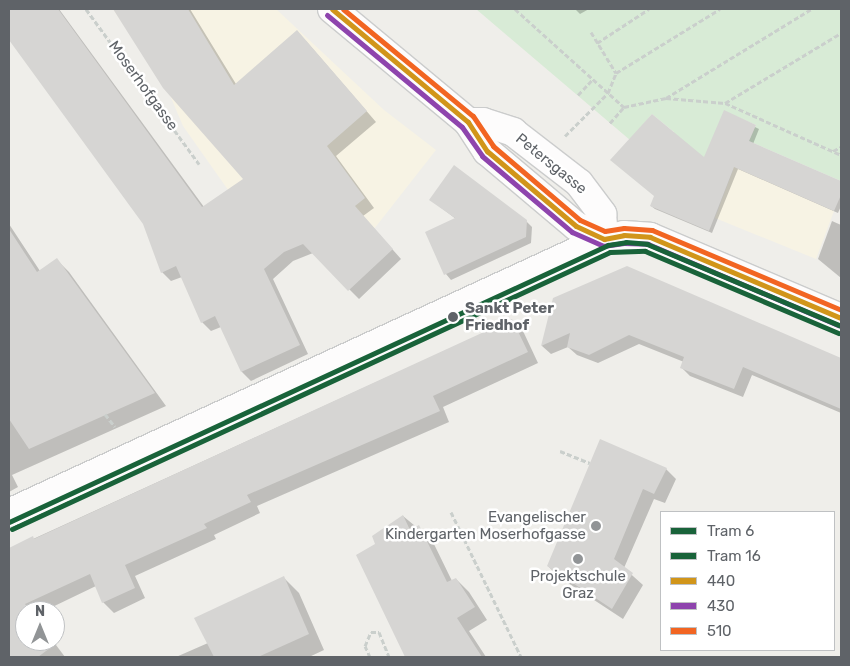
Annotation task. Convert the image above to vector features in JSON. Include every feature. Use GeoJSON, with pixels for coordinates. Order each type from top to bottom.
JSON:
{"type":"FeatureCollection","features":[{"type":"Feature","properties":{"kind":"main road","name":"Petersgasse"},"geometry":{"type":"LineString","coordinates":[[332,9],[468,122],[487,151],[549,206],[576,226],[604,239],[602,214],[578,183],[513,132],[483,122],[468,122]]}},
{"type":"Feature","properties":{"kind":"main road"},"geometry":{"type":"LineString","coordinates":[[9,513],[604,239],[624,235],[650,237],[841,318]]}},
{"type":"Feature","properties":{"kind":"path","name":"Moserhofgasse"},"geometry":{"type":"LineString","coordinates":[[86,9],[199,164]]}},
{"type":"Feature","properties":{"kind":"path"},"geometry":{"type":"LineString","coordinates":[[516,9],[624,107]]}},
{"type":"Feature","properties":{"kind":"path"},"geometry":{"type":"LineString","coordinates":[[598,43],[649,9]]}},
{"type":"Feature","properties":{"kind":"path"},"geometry":{"type":"LineString","coordinates":[[562,138],[608,94],[616,73],[720,9]]}},
{"type":"Feature","properties":{"kind":"path"},"geometry":{"type":"LineString","coordinates":[[666,98],[812,9]]}},
{"type":"Feature","properties":{"kind":"path"},"geometry":{"type":"LineString","coordinates":[[591,32],[616,73]]}},
{"type":"Feature","properties":{"kind":"path"},"geometry":{"type":"LineString","coordinates":[[725,103],[841,33]]}},
{"type":"Feature","properties":{"kind":"path"},"geometry":{"type":"LineString","coordinates":[[578,95],[593,79]]}},
{"type":"Feature","properties":{"kind":"path"},"geometry":{"type":"LineString","coordinates":[[610,123],[624,107],[666,98],[725,103],[841,155]]}},
{"type":"Feature","properties":{"kind":"path"},"geometry":{"type":"LineString","coordinates":[[833,152],[841,147]]}},
{"type":"Feature","properties":{"kind":"path"},"geometry":{"type":"LineString","coordinates":[[105,414],[115,427]]}},
{"type":"Feature","properties":{"kind":"path"},"geometry":{"type":"LineString","coordinates":[[560,451],[590,463]]}},
{"type":"Feature","properties":{"kind":"path"},"geometry":{"type":"LineString","coordinates":[[451,512],[521,657]]}},
{"type":"Feature","properties":{"kind":"path"},"geometry":{"type":"LineString","coordinates":[[370,657],[365,646],[372,632],[379,632],[389,657]]}},
{"type":"Feature","properties":{"kind":"shaded area"},"geometry":{"type":"Polygon","coordinates":[[[113,9],[276,9],[384,110],[436,150],[374,229],[257,231],[183,126],[169,93],[113,9]]]}},
{"type":"Feature","properties":{"kind":"shaded area"},"geometry":{"type":"Polygon","coordinates":[[[723,153],[760,178],[834,211],[816,259],[715,218],[733,170],[723,153]]]}},
{"type":"Feature","properties":{"kind":"green space"},"geometry":{"type":"Polygon","coordinates":[[[476,9],[841,9],[841,181],[749,141],[756,125],[724,111],[717,163],[675,146],[674,132],[652,114],[630,140],[476,9]]]}},
{"type":"Feature","properties":{"kind":"building"},"geometry":{"type":"Polygon","coordinates":[[[9,9],[58,9],[202,207],[243,179],[163,88],[113,9],[188,9],[234,85],[297,30],[367,111],[327,146],[365,198],[355,206],[393,249],[348,291],[303,244],[284,252],[264,269],[300,345],[241,372],[215,316],[201,323],[176,266],[161,273],[143,224],[9,40],[9,9]]]}},
{"type":"Feature","properties":{"kind":"building"},"geometry":{"type":"Polygon","coordinates":[[[724,110],[756,125],[749,141],[841,181],[841,195],[834,211],[734,167],[709,231],[650,206],[654,196],[610,160],[652,114],[704,157],[724,110]]]}},
{"type":"Feature","properties":{"kind":"building"},"geometry":{"type":"Polygon","coordinates":[[[454,165],[527,220],[526,237],[444,275],[425,232],[455,218],[429,200],[454,165]]]}},
{"type":"Feature","properties":{"kind":"building"},"geometry":{"type":"Polygon","coordinates":[[[9,229],[37,272],[57,258],[155,393],[29,449],[9,419],[9,229]]]}},
{"type":"Feature","properties":{"kind":"building"},"geometry":{"type":"Polygon","coordinates":[[[627,266],[841,358],[841,409],[743,367],[734,389],[680,368],[684,357],[629,335],[589,355],[567,347],[570,333],[541,346],[553,298],[627,266]]]}},
{"type":"Feature","properties":{"kind":"building"},"geometry":{"type":"Polygon","coordinates":[[[512,319],[528,352],[433,396],[440,411],[247,495],[251,502],[204,524],[207,528],[125,565],[135,588],[102,603],[90,574],[32,601],[15,601],[15,651],[46,651],[38,657],[9,657],[9,548],[33,536],[34,539],[512,319]]]}},
{"type":"Feature","properties":{"kind":"building","name":"Evangelischer Kindergarten Moserhofgasse"},"geometry":{"type":"Polygon","coordinates":[[[600,439],[667,468],[654,494],[643,489],[614,559],[633,573],[612,609],[547,566],[600,439]]]}},
{"type":"Feature","properties":{"kind":"building"},"geometry":{"type":"Polygon","coordinates":[[[403,515],[410,530],[419,525],[447,582],[456,578],[475,607],[457,618],[482,657],[405,657],[356,555],[375,544],[372,536],[403,515]]]}},
{"type":"Feature","properties":{"kind":"building"},"geometry":{"type":"Polygon","coordinates":[[[284,576],[309,634],[258,657],[214,657],[194,618],[284,576]]]}},
{"type":"Feature","properties":{"kind":"tram line","name":"6"},"geometry":{"type":"LineString","coordinates":[[9,522],[608,245],[626,242],[647,244],[841,326]]}},
{"type":"Feature","properties":{"kind":"tram line","name":"16"},"geometry":{"type":"LineString","coordinates":[[12,529],[610,252],[645,251],[838,333]]}},
{"type":"Feature","properties":{"kind":"transit line","name":"440"},"geometry":{"type":"LineString","coordinates":[[332,9],[468,122],[487,151],[576,226],[604,239],[624,235],[650,237],[841,318]]}},
{"type":"Feature","properties":{"kind":"transit line","name":"510"},"geometry":{"type":"LineString","coordinates":[[343,9],[473,116],[493,146],[580,220],[605,231],[624,228],[652,230],[841,310]]}},
{"type":"Feature","properties":{"kind":"transit line","name":"430"},"geometry":{"type":"LineString","coordinates":[[327,15],[462,127],[482,156],[572,232],[603,246],[624,243],[648,244],[838,325]]}},
{"type":"Feature","properties":{"kind":"place","name":"Sankt Peter Friedhof"},"geometry":{"type":"Point","coordinates":[453,317]}},
{"type":"Feature","properties":{"kind":"place","name":"Evangelischer Kindergarten Moserhofgasse"},"geometry":{"type":"Point","coordinates":[596,526]}},
{"type":"Feature","properties":{"kind":"place","name":"Projektschule Graz"},"geometry":{"type":"Point","coordinates":[578,559]}}]}
